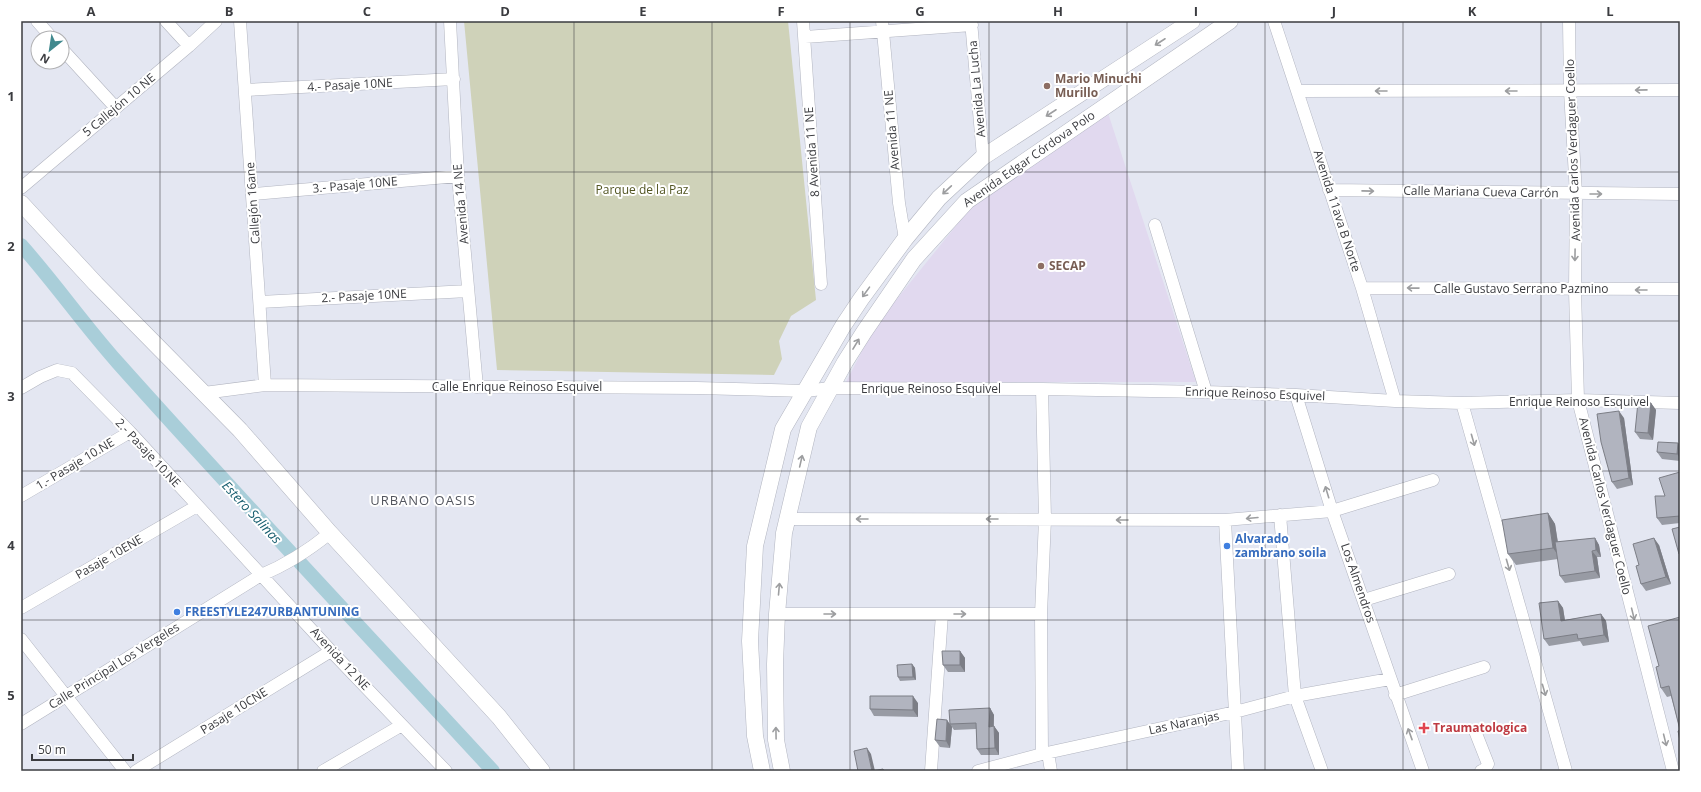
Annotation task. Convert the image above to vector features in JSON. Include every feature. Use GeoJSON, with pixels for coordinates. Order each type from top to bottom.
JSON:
{"type":"FeatureCollection","features":[{"type":"Feature","properties":{"kind":"main road","name":"Avenida Edgar Córdova Polo"},"geometry":{"type":"LineString","coordinates":[[762,771],[755,736],[750,641],[755,546],[783,428],[843,326],[905,239],[939,198],[983,157],[1192,21]]}},
{"type":"Feature","properties":{"kind":"main road","name":"Avenida Edgar Córdova Polo"},"geometry":{"type":"LineString","coordinates":[[782,771],[776,740],[775,664],[777,614],[787,518],[809,427],[830,388],[864,332],[914,259],[967,201],[1230,21]]}},
{"type":"Feature","properties":{"kind":"main road"},"geometry":{"type":"LineString","coordinates":[[21,203],[96,284],[240,430],[330,534],[499,716],[542,771]]}},
{"type":"Feature","properties":{"kind":"street"},"geometry":{"type":"LineString","coordinates":[[36,21],[44,30]]}},
{"type":"Feature","properties":{"kind":"street"},"geometry":{"type":"LineString","coordinates":[[166,21],[189,46]]}},
{"type":"Feature","properties":{"kind":"street","name":"5 Callejón 10 NE"},"geometry":{"type":"LineString","coordinates":[[21,188],[189,46],[216,21]]}},
{"type":"Feature","properties":{"kind":"street","name":"Callejón 16ane"},"geometry":{"type":"LineString","coordinates":[[240,21],[265,385]]}},
{"type":"Feature","properties":{"kind":"street","name":"Avenida 14 NE"},"geometry":{"type":"LineString","coordinates":[[450,21],[458,176],[477,387]]}},
{"type":"Feature","properties":{"kind":"street","name":"8 Avenida 11 NE"},"geometry":{"type":"LineString","coordinates":[[803,21],[821,284]]}},
{"type":"Feature","properties":{"kind":"street","name":"Avenida 11ava B Norte"},"geometry":{"type":"LineString","coordinates":[[1274,21],[1362,288],[1394,401]]}},
{"type":"Feature","properties":{"kind":"street","name":"Avenida Carlos Verdaguer Coello"},"geometry":{"type":"LineString","coordinates":[[1570,21],[1570,90],[1576,194],[1575,290],[1578,400],[1673,771]]}},
{"type":"Feature","properties":{"kind":"street"},"geometry":{"type":"LineString","coordinates":[[805,37],[882,27],[972,23]]}},
{"type":"Feature","properties":{"kind":"street","name":"Avenida La Lucha"},"geometry":{"type":"LineString","coordinates":[[972,23],[983,157]]}},
{"type":"Feature","properties":{"kind":"street","name":"Avenida 11 NE"},"geometry":{"type":"LineString","coordinates":[[882,27],[899,203],[905,239]]}},
{"type":"Feature","properties":{"kind":"street"},"geometry":{"type":"LineString","coordinates":[[70,58],[116,108]]}},
{"type":"Feature","properties":{"kind":"street","name":"4.- Pasaje 10NE"},"geometry":{"type":"LineString","coordinates":[[245,90],[454,79]]}},
{"type":"Feature","properties":{"kind":"street"},"geometry":{"type":"LineString","coordinates":[[1298,90],[1680,90]]}},
{"type":"Feature","properties":{"kind":"street","name":"3.- Pasaje 10NE"},"geometry":{"type":"LineString","coordinates":[[253,194],[458,176]]}},
{"type":"Feature","properties":{"kind":"street","name":"Calle Mariana Cueva Carrón"},"geometry":{"type":"LineString","coordinates":[[1329,190],[1680,194]]}},
{"type":"Feature","properties":{"kind":"street"},"geometry":{"type":"LineString","coordinates":[[1155,225],[1206,392]]}},
{"type":"Feature","properties":{"kind":"street","name":"Calle Gustavo Serrano Pazmino"},"geometry":{"type":"LineString","coordinates":[[1362,288],[1575,290],[1680,289]]}},
{"type":"Feature","properties":{"kind":"street","name":"2.- Pasaje 10NE"},"geometry":{"type":"LineString","coordinates":[[260,302],[468,291]]}},
{"type":"Feature","properties":{"kind":"street","name":"2.- Pasaje 10.NE"},"geometry":{"type":"LineString","coordinates":[[21,388],[40,377],[57,370],[72,374],[130,432],[261,575]]}},
{"type":"Feature","properties":{"kind":"street","name":"Calle Enrique Reinoso Esquivel"},"geometry":{"type":"LineString","coordinates":[[204,393],[265,385],[697,388],[806,391],[830,388]]}},
{"type":"Feature","properties":{"kind":"street","name":"Enrique Reinoso Esquivel"},"geometry":{"type":"LineString","coordinates":[[830,388],[1042,389],[1206,392],[1462,403],[1578,400],[1680,403]]}},
{"type":"Feature","properties":{"kind":"street"},"geometry":{"type":"LineString","coordinates":[[1042,389],[1045,520],[1041,614],[1045,753],[1051,771]]}},
{"type":"Feature","properties":{"kind":"street","name":"Los Almendros"},"geometry":{"type":"LineString","coordinates":[[1296,395],[1332,510],[1364,600],[1395,695],[1423,771]]}},
{"type":"Feature","properties":{"kind":"street"},"geometry":{"type":"LineString","coordinates":[[1462,403],[1566,771]]}},
{"type":"Feature","properties":{"kind":"street","name":"1.- Pasaje 10.NE"},"geometry":{"type":"LineString","coordinates":[[21,496],[130,432]]}},
{"type":"Feature","properties":{"kind":"street"},"geometry":{"type":"LineString","coordinates":[[787,518],[1225,520],[1332,510],[1433,480]]}},
{"type":"Feature","properties":{"kind":"street","name":"Pasaje 10ENE"},"geometry":{"type":"LineString","coordinates":[[21,608],[197,506]]}},
{"type":"Feature","properties":{"kind":"street"},"geometry":{"type":"LineString","coordinates":[[1280,515],[1295,696],[1322,771]]}},
{"type":"Feature","properties":{"kind":"street"},"geometry":{"type":"LineString","coordinates":[[1225,520],[1238,771]]}},
{"type":"Feature","properties":{"kind":"street","name":"Calle Principal Los Vergeles"},"geometry":{"type":"LineString","coordinates":[[21,724],[261,575],[275,569],[315,545],[330,534]]}},
{"type":"Feature","properties":{"kind":"street"},"geometry":{"type":"LineString","coordinates":[[1364,600],[1449,574]]}},
{"type":"Feature","properties":{"kind":"street","name":"Avenida 12 NE"},"geometry":{"type":"LineString","coordinates":[[261,575],[331,651],[446,771]]}},
{"type":"Feature","properties":{"kind":"street"},"geometry":{"type":"LineString","coordinates":[[777,614],[1041,614]]}},
{"type":"Feature","properties":{"kind":"street"},"geometry":{"type":"LineString","coordinates":[[931,771],[942,614]]}},
{"type":"Feature","properties":{"kind":"street"},"geometry":{"type":"LineString","coordinates":[[21,639],[65,697],[125,771]]}},
{"type":"Feature","properties":{"kind":"street","name":"Pasaje 10CNE"},"geometry":{"type":"LineString","coordinates":[[136,771],[331,651]]}},
{"type":"Feature","properties":{"kind":"street"},"geometry":{"type":"LineString","coordinates":[[1395,695],[1484,667]]}},
{"type":"Feature","properties":{"kind":"street","name":"Las Naranjas"},"geometry":{"type":"LineString","coordinates":[[978,771],[1045,753],[1235,712],[1295,696],[1390,679]]}},
{"type":"Feature","properties":{"kind":"street"},"geometry":{"type":"LineString","coordinates":[[323,771],[402,725]]}},
{"type":"Feature","properties":{"kind":"street"},"geometry":{"type":"LineString","coordinates":[[1475,731],[1488,764],[1484,770],[1481,771]]}},
{"type":"Feature","properties":{"kind":"shaded area","name":"SECAP"},"geometry":{"type":"Polygon","coordinates":[[[1108,113],[1196,382],[846,382],[875,326],[972,206],[1108,113]]]}},
{"type":"Feature","properties":{"kind":"green space","name":"Parque de la Paz"},"geometry":{"type":"Polygon","coordinates":[[[464,21],[788,21],[816,300],[791,316],[779,341],[782,359],[774,375],[497,370],[464,21]]]}},
{"type":"Feature","properties":{"kind":"building"},"geometry":{"type":"Polygon","coordinates":[[[1638,402],[1651,403],[1648,433],[1635,432],[1638,402]]]}},
{"type":"Feature","properties":{"kind":"building"},"geometry":{"type":"Polygon","coordinates":[[[1619,411],[1629,478],[1612,482],[1601,442],[1597,414],[1619,411]]]}},
{"type":"Feature","properties":{"kind":"building"},"geometry":{"type":"Polygon","coordinates":[[[1658,442],[1678,443],[1677,454],[1657,452],[1658,442]]]}},
{"type":"Feature","properties":{"kind":"building"},"geometry":{"type":"Polygon","coordinates":[[[1680,472],[1680,516],[1657,518],[1655,496],[1665,496],[1659,478],[1680,472]]]}},
{"type":"Feature","properties":{"kind":"building"},"geometry":{"type":"Polygon","coordinates":[[[1548,513],[1553,548],[1508,554],[1502,520],[1548,513]]]}},
{"type":"Feature","properties":{"kind":"building"},"geometry":{"type":"Polygon","coordinates":[[[1680,527],[1680,553],[1679,554],[1672,529],[1680,527]]]}},
{"type":"Feature","properties":{"kind":"building"},"geometry":{"type":"Polygon","coordinates":[[[1595,538],[1596,550],[1592,551],[1595,571],[1560,576],[1555,542],[1595,538]]]}},
{"type":"Feature","properties":{"kind":"building"},"geometry":{"type":"Polygon","coordinates":[[[1654,538],[1666,577],[1641,584],[1636,566],[1639,565],[1633,544],[1654,538]]]}},
{"type":"Feature","properties":{"kind":"building"},"geometry":{"type":"Polygon","coordinates":[[[1558,601],[1561,621],[1601,614],[1604,635],[1578,639],[1577,634],[1544,639],[1539,603],[1558,601]]]}},
{"type":"Feature","properties":{"kind":"building"},"geometry":{"type":"Polygon","coordinates":[[[1680,617],[1680,730],[1669,686],[1661,688],[1656,667],[1659,666],[1648,626],[1680,617]]]}},
{"type":"Feature","properties":{"kind":"building"},"geometry":{"type":"Polygon","coordinates":[[[942,651],[960,651],[960,665],[943,665],[942,651]]]}},
{"type":"Feature","properties":{"kind":"building"},"geometry":{"type":"Polygon","coordinates":[[[912,664],[913,677],[898,677],[897,665],[912,664]]]}},
{"type":"Feature","properties":{"kind":"building"},"geometry":{"type":"Polygon","coordinates":[[[870,696],[913,696],[913,710],[870,709],[870,696]]]}},
{"type":"Feature","properties":{"kind":"building"},"geometry":{"type":"Polygon","coordinates":[[[990,708],[989,727],[994,726],[995,748],[977,749],[976,723],[950,724],[949,710],[990,708]]]}},
{"type":"Feature","properties":{"kind":"building"},"geometry":{"type":"Polygon","coordinates":[[[937,719],[947,720],[946,741],[935,740],[937,719]]]}},
{"type":"Feature","properties":{"kind":"building"},"geometry":{"type":"Polygon","coordinates":[[[1680,730],[1680,741],[1678,731],[1680,730]]]}},
{"type":"Feature","properties":{"kind":"building"},"geometry":{"type":"Polygon","coordinates":[[[867,748],[872,771],[858,771],[854,751],[867,748]]]}},
{"type":"Feature","properties":{"kind":"building"},"geometry":{"type":"Polygon","coordinates":[[[883,769],[884,771],[873,771],[883,769]]]}},
{"type":"Feature","properties":{"kind":"waterway","name":"Estero Salinas"},"geometry":{"type":"LineString","coordinates":[[21,245],[93,334],[164,415],[493,771]]}},
{"type":"Feature","properties":{"kind":"place","name":"Mario Minuchi Murillo"},"geometry":{"type":"Point","coordinates":[1047,86]}},
{"type":"Feature","properties":{"kind":"place","name":"SECAP"},"geometry":{"type":"Point","coordinates":[1041,266]}},
{"type":"Feature","properties":{"kind":"place","name":"Alvarado zambrano soila"},"geometry":{"type":"Point","coordinates":[1227,546]}},
{"type":"Feature","properties":{"kind":"place","name":"FREESTYLE247URBANTUNING"},"geometry":{"type":"Point","coordinates":[177,612]}},
{"type":"Feature","properties":{"kind":"place","name":"Traumatologica"},"geometry":{"type":"Point","coordinates":[1424,728]}},
{"type":"Feature","properties":{"kind":"district","name":"URBANO OASIS"},"geometry":{"type":"Point","coordinates":[423,500]}}]}
